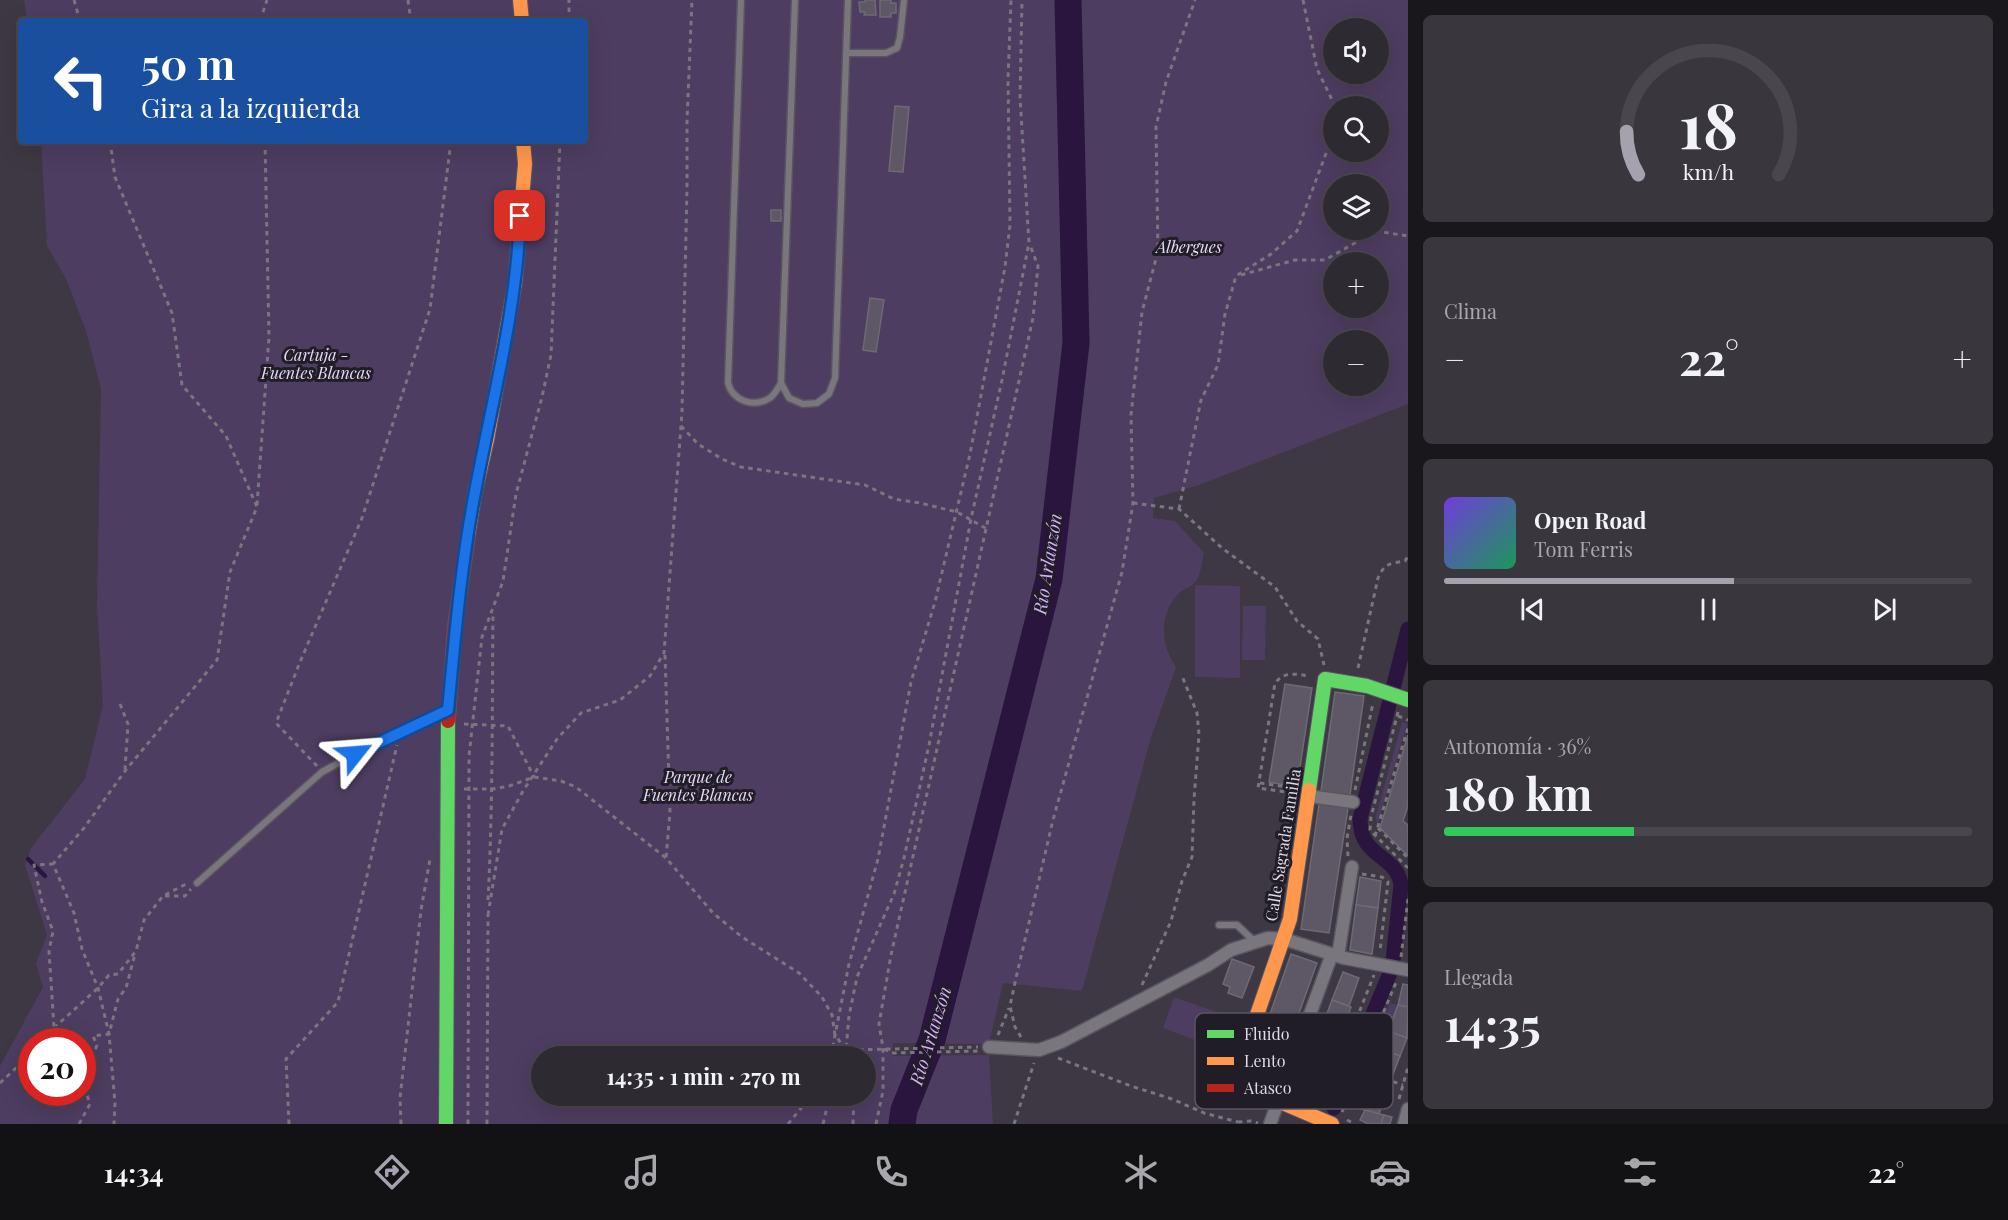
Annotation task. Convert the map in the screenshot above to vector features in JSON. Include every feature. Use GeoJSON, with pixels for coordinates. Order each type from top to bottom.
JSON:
{"type":"FeatureCollection","features":[{"type":"Feature","properties":{"kind":"main road"},"geometry":{"type":"LineString","coordinates":[[520,0],[522,18]]}},
{"type":"Feature","properties":{"kind":"main road"},"geometry":{"type":"LineString","coordinates":[[446,1124],[448,717],[455,626],[475,492],[487,440],[515,283],[525,164],[523,144]]}},
{"type":"Feature","properties":{"kind":"main road"},"geometry":{"type":"LineString","coordinates":[[1325,679],[1354,683],[1380,694],[1404,698]]}},
{"type":"Feature","properties":{"kind":"main road","name":"Calle Sagrada Familia"},"geometry":{"type":"LineString","coordinates":[[1258,1013],[1290,920],[1325,679]]}},
{"type":"Feature","properties":{"kind":"main road"},"geometry":{"type":"LineString","coordinates":[[1305,1109],[1329,1116]]}},
{"type":"Feature","properties":{"kind":"street"},"geometry":{"type":"LineString","coordinates":[[1308,795],[1353,802]]}},
{"type":"Feature","properties":{"kind":"street"},"geometry":{"type":"LineString","coordinates":[[1312,1013],[1335,955],[1352,867]]}},
{"type":"Feature","properties":{"kind":"street"},"geometry":{"type":"LineString","coordinates":[[991,1047],[1039,1050],[1061,1042],[1133,1006],[1231,950],[1268,938],[1284,939],[1335,955],[1402,970]]}},
{"type":"Feature","properties":{"kind":"street"},"geometry":{"type":"LineString","coordinates":[[1403,1107],[1404,1124]]}},
{"type":"Feature","properties":{"kind":"street"},"geometry":{"type":"LineString","coordinates":[[1270,1124],[1275,1109]]}},
{"type":"Feature","properties":{"kind":"lane"},"geometry":{"type":"LineString","coordinates":[[741,0],[728,383],[731,392],[738,400],[754,402],[768,399],[781,383],[795,0]]}},
{"type":"Feature","properties":{"kind":"lane"},"geometry":{"type":"LineString","coordinates":[[781,383],[789,398],[803,404],[817,404],[829,394],[835,378],[848,0]]}},
{"type":"Feature","properties":{"kind":"lane"},"geometry":{"type":"LineString","coordinates":[[846,53],[886,53],[897,48],[904,0]]}},
{"type":"Feature","properties":{"kind":"lane"},"geometry":{"type":"LineString","coordinates":[[197,884],[322,772],[400,731],[448,717]]}},
{"type":"Feature","properties":{"kind":"lane"},"geometry":{"type":"LineString","coordinates":[[1219,925],[1237,925],[1254,941]]}},
{"type":"Feature","properties":{"kind":"path"},"geometry":{"type":"LineString","coordinates":[[74,0],[79,18]]}},
{"type":"Feature","properties":{"kind":"path"},"geometry":{"type":"LineString","coordinates":[[263,18],[267,0]]}},
{"type":"Feature","properties":{"kind":"path"},"geometry":{"type":"LineString","coordinates":[[408,0],[411,18]]}},
{"type":"Feature","properties":{"kind":"path"},"geometry":{"type":"LineString","coordinates":[[569,0],[569,18]]}},
{"type":"Feature","properties":{"kind":"path"},"geometry":{"type":"LineString","coordinates":[[666,858],[670,812],[664,654],[680,426],[692,0]]}},
{"type":"Feature","properties":{"kind":"path"},"geometry":{"type":"LineString","coordinates":[[833,1046],[849,964],[878,859],[911,682],[935,602],[957,512],[1005,267],[1010,225],[1008,79],[1011,0]]}},
{"type":"Feature","properties":{"kind":"path"},"geometry":{"type":"LineString","coordinates":[[846,1046],[849,1016],[857,977],[894,894],[904,858],[943,676],[971,519],[1029,243],[1020,97],[1022,0]]}},
{"type":"Feature","properties":{"kind":"path"},"geometry":{"type":"LineString","coordinates":[[876,1048],[883,1048],[892,1053],[984,1051],[991,1047],[1010,1006],[1053,820],[1122,572],[1133,503],[1131,415],[1142,312],[1158,251],[1156,127],[1166,82],[1195,0]]}},
{"type":"Feature","properties":{"kind":"path"},"geometry":{"type":"LineString","coordinates":[[1303,0],[1317,69],[1330,96]]}},
{"type":"Feature","properties":{"kind":"path"},"geometry":{"type":"LineString","coordinates":[[110,144],[115,177],[172,314],[182,385],[226,436],[257,507]]}},
{"type":"Feature","properties":{"kind":"path"},"geometry":{"type":"LineString","coordinates":[[54,1028],[49,951],[52,931],[34,873],[34,865],[53,864],[84,828],[125,771],[216,660],[230,572],[257,507],[269,336],[264,144]]}},
{"type":"Feature","properties":{"kind":"path"},"geometry":{"type":"LineString","coordinates":[[322,772],[276,723],[362,518],[430,309],[451,144]]}},
{"type":"Feature","properties":{"kind":"path"},"geometry":{"type":"LineString","coordinates":[[468,1124],[469,756],[482,637],[503,581],[516,494],[551,356],[560,144]]}},
{"type":"Feature","properties":{"kind":"path"},"geometry":{"type":"LineString","coordinates":[[1179,509],[1201,400],[1218,365],[1225,314],[1236,276],[1271,254],[1298,231],[1323,162]]}},
{"type":"Feature","properties":{"kind":"path"},"geometry":{"type":"LineString","coordinates":[[1236,276],[1295,260],[1325,260],[1376,231],[1408,236]]}},
{"type":"Feature","properties":{"kind":"path"},"geometry":{"type":"LineString","coordinates":[[876,1124],[883,1091],[883,1048],[879,1024],[891,955],[1033,318],[1038,266],[1029,243]]}},
{"type":"Feature","properties":{"kind":"path"},"geometry":{"type":"LineString","coordinates":[[680,426],[698,444],[722,459],[741,467],[865,485],[894,499],[957,512],[987,529]]}},
{"type":"Feature","properties":{"kind":"path"},"geometry":{"type":"LineString","coordinates":[[1133,503],[1179,509],[1222,548],[1275,587],[1297,621],[1318,639],[1324,657],[1325,679],[1289,674],[1281,676],[1275,683],[1258,788],[1308,795]]}},
{"type":"Feature","properties":{"kind":"path"},"geometry":{"type":"LineString","coordinates":[[1354,683],[1378,578],[1383,567],[1389,563],[1405,561],[1408,556]]}},
{"type":"Feature","properties":{"kind":"path"},"geometry":{"type":"LineString","coordinates":[[487,1124],[488,915],[493,789],[491,754],[493,611]]}},
{"type":"Feature","properties":{"kind":"path"},"geometry":{"type":"LineString","coordinates":[[488,915],[502,829],[523,790],[534,777],[557,739],[581,713],[620,700],[650,676],[664,654]]}},
{"type":"Feature","properties":{"kind":"path"},"geometry":{"type":"LineString","coordinates":[[1133,1006],[1171,921],[1182,881],[1192,857],[1199,735],[1197,713],[1182,675]]}},
{"type":"Feature","properties":{"kind":"path"},"geometry":{"type":"LineString","coordinates":[[1364,1013],[1381,965],[1388,882],[1382,877],[1360,873],[1352,867],[1349,863],[1347,838],[1353,802],[1380,694]]}},
{"type":"Feature","properties":{"kind":"path"},"geometry":{"type":"LineString","coordinates":[[120,704],[128,724],[125,771]]}},
{"type":"Feature","properties":{"kind":"path"},"geometry":{"type":"LineString","coordinates":[[1408,720],[1398,716],[1371,817],[1370,830],[1408,868]]}},
{"type":"Feature","properties":{"kind":"path"},"geometry":{"type":"LineString","coordinates":[[448,717],[473,725],[508,726],[534,777]]}},
{"type":"Feature","properties":{"kind":"path"},"geometry":{"type":"LineString","coordinates":[[1375,836],[1408,729]]}},
{"type":"Feature","properties":{"kind":"path"},"geometry":{"type":"LineString","coordinates":[[290,1124],[286,1059],[338,1002],[400,731]]}},
{"type":"Feature","properties":{"kind":"path"},"geometry":{"type":"LineString","coordinates":[[447,789],[493,789],[534,777],[561,781],[576,787],[666,858],[713,913],[742,937],[799,973],[822,997],[832,1015],[835,1035],[843,1046]]}},
{"type":"Feature","properties":{"kind":"path"},"geometry":{"type":"LineString","coordinates":[[1378,828],[1408,858]]}},
{"type":"Feature","properties":{"kind":"path"},"geometry":{"type":"LineString","coordinates":[[400,1124],[400,1098],[421,909],[430,858]]}},
{"type":"Feature","properties":{"kind":"path"},"geometry":{"type":"LineString","coordinates":[[53,864],[74,913],[82,949],[98,988],[109,1034],[115,1103],[114,1124]]}},
{"type":"Feature","properties":{"kind":"path"},"geometry":{"type":"LineString","coordinates":[[109,1034],[118,999],[126,988],[144,920],[163,896],[184,884],[197,884]]}},
{"type":"Feature","properties":{"kind":"path"},"geometry":{"type":"LineString","coordinates":[[163,896],[185,896],[197,884]]}},
{"type":"Feature","properties":{"kind":"path"},"geometry":{"type":"LineString","coordinates":[[1384,1013],[1402,970],[1408,899]]}},
{"type":"Feature","properties":{"kind":"path"},"geometry":{"type":"LineString","coordinates":[[54,1028],[109,975],[118,974],[136,951]]}},
{"type":"Feature","properties":{"kind":"path"},"geometry":{"type":"LineString","coordinates":[[1010,1006],[1018,1033],[1039,1050],[1204,1113],[1237,1123],[1251,1121],[1262,1124]]}},
{"type":"Feature","properties":{"kind":"path"},"geometry":{"type":"LineString","coordinates":[[79,1124],[90,1104],[83,1082],[97,1045],[93,1036],[109,1034]]}},
{"type":"Feature","properties":{"kind":"path"},"geometry":{"type":"LineString","coordinates":[[1014,1124],[1039,1050]]}},
{"type":"Feature","properties":{"kind":"path"},"geometry":{"type":"LineString","coordinates":[[0,1083],[18,1066]]}},
{"type":"Feature","properties":{"kind":"path"},"geometry":{"type":"LineString","coordinates":[[1403,1107],[1403,1085],[1408,1067]]}},
{"type":"Feature","properties":{"kind":"path"},"geometry":{"type":"LineString","coordinates":[[1393,1082],[1403,1085]]}},
{"type":"Feature","properties":{"kind":"path"},"geometry":{"type":"LineString","coordinates":[[788,1124],[803,1106]]}},
{"type":"Feature","properties":{"kind":"path"},"geometry":{"type":"LineString","coordinates":[[823,1124],[827,1106]]}},
{"type":"Feature","properties":{"kind":"path"},"geometry":{"type":"LineString","coordinates":[[853,1124],[854,1106]]}},
{"type":"Feature","properties":{"kind":"green space"},"geometry":{"type":"Polygon","coordinates":[[[24,0],[1408,0],[1408,404],[1199,485],[1154,498],[1153,518],[1175,521],[1204,553],[1197,580],[1178,594],[1167,612],[1165,640],[1176,667],[1150,741],[1082,991],[1003,983],[989,1044],[893,1043],[892,1056],[989,1055],[993,1124],[0,1124],[0,1066],[18,1033],[18,1106],[96,1106],[96,1028],[21,1028],[43,987],[36,963],[47,935],[25,865],[31,848],[85,779],[103,705],[97,605],[101,389],[86,331],[66,279],[47,246],[41,144],[588,144],[588,18],[27,18],[24,0]]]}},
{"type":"Feature","properties":{"kind":"green space"},"geometry":{"type":"Polygon","coordinates":[[[1195,585],[1240,586],[1240,678],[1195,677],[1195,585]]]}},
{"type":"Feature","properties":{"kind":"green space"},"geometry":{"type":"Polygon","coordinates":[[[1243,606],[1266,606],[1265,660],[1242,660],[1243,606]]]}},
{"type":"Feature","properties":{"kind":"green space"},"geometry":{"type":"Polygon","coordinates":[[[1402,722],[1407,724],[1377,826],[1376,816],[1402,722]]]}},
{"type":"Feature","properties":{"kind":"green space"},"geometry":{"type":"Polygon","coordinates":[[[1174,997],[1219,1013],[1195,1013],[1195,1040],[1163,1028],[1174,997]]]}},
{"type":"Feature","properties":{"kind":"green space"},"geometry":{"type":"Polygon","coordinates":[[[1390,1003],[1398,1005],[1393,1018],[1393,1013],[1386,1013],[1390,1003]]]}},
{"type":"Feature","properties":{"kind":"building"},"geometry":{"type":"Polygon","coordinates":[[[865,0],[875,0],[876,15],[864,15],[865,12],[860,12],[859,2],[865,2],[865,0]]]}},
{"type":"Feature","properties":{"kind":"building"},"geometry":{"type":"Polygon","coordinates":[[[880,0],[891,0],[891,3],[896,3],[896,13],[891,13],[891,17],[880,17],[880,0]]]}},
{"type":"Feature","properties":{"kind":"building"},"geometry":{"type":"Polygon","coordinates":[[[895,106],[909,107],[903,172],[889,171],[895,106]]]}},
{"type":"Feature","properties":{"kind":"building"},"geometry":{"type":"Polygon","coordinates":[[[771,210],[781,210],[781,221],[771,221],[771,210]]]}},
{"type":"Feature","properties":{"kind":"building"},"geometry":{"type":"Polygon","coordinates":[[[870,298],[884,300],[876,352],[863,350],[870,298]]]}},
{"type":"Feature","properties":{"kind":"building"},"geometry":{"type":"Polygon","coordinates":[[[1285,684],[1312,688],[1297,787],[1269,782],[1285,684]]]}},
{"type":"Feature","properties":{"kind":"building"},"geometry":{"type":"Polygon","coordinates":[[[1335,692],[1364,696],[1350,795],[1321,791],[1335,692]]]}},
{"type":"Feature","properties":{"kind":"building"},"geometry":{"type":"Polygon","coordinates":[[[1408,735],[1408,806],[1403,821],[1408,825],[1408,856],[1380,828],[1408,735]]]}},
{"type":"Feature","properties":{"kind":"building"},"geometry":{"type":"Polygon","coordinates":[[[1319,804],[1348,808],[1329,933],[1301,929],[1319,804]]]}},
{"type":"Feature","properties":{"kind":"building"},"geometry":{"type":"Polygon","coordinates":[[[1360,877],[1381,881],[1378,908],[1356,905],[1360,877]]]}},
{"type":"Feature","properties":{"kind":"building"},"geometry":{"type":"Polygon","coordinates":[[[1356,905],[1378,908],[1372,954],[1350,950],[1356,905]]]}},
{"type":"Feature","properties":{"kind":"building"},"geometry":{"type":"Polygon","coordinates":[[[1291,954],[1317,963],[1299,1013],[1270,1013],[1291,954]]]}},
{"type":"Feature","properties":{"kind":"building"},"geometry":{"type":"Polygon","coordinates":[[[1232,959],[1254,967],[1242,998],[1228,993],[1230,987],[1223,984],[1232,959]]]}},
{"type":"Feature","properties":{"kind":"building"},"geometry":{"type":"Polygon","coordinates":[[[1343,972],[1359,978],[1349,1006],[1332,1000],[1343,972]]]}},
{"type":"Feature","properties":{"kind":"building"},"geometry":{"type":"Polygon","coordinates":[[[1403,984],[1408,985],[1408,1007],[1398,1005],[1403,984]]]}},
{"type":"Feature","properties":{"kind":"building"},"geometry":{"type":"Polygon","coordinates":[[[1332,1000],[1351,1007],[1349,1013],[1327,1013],[1332,1000]]]}},
{"type":"Feature","properties":{"kind":"building"},"geometry":{"type":"Polygon","coordinates":[[[1398,1005],[1408,1007],[1407,1038],[1393,1033],[1393,1018],[1398,1005]]]}},
{"type":"Feature","properties":{"kind":"building"},"geometry":{"type":"Polygon","coordinates":[[[1393,1033],[1407,1038],[1400,1056],[1393,1053],[1393,1033]]]}},
{"type":"Feature","properties":{"kind":"building"},"geometry":{"type":"Polygon","coordinates":[[[1393,1053],[1400,1056],[1393,1074],[1393,1053]]]}},
{"type":"Feature","properties":{"kind":"building"},"geometry":{"type":"Polygon","coordinates":[[[1365,1109],[1381,1109],[1379,1114],[1365,1109]]]}},
{"type":"Feature","properties":{"kind":"building"},"geometry":{"type":"Polygon","coordinates":[[[1365,1110],[1384,1115],[1381,1124],[1368,1124],[1360,1120],[1365,1110]]]}},
{"type":"Feature","properties":{"kind":"building"},"geometry":{"type":"Polygon","coordinates":[[[1384,1115],[1392,1117],[1390,1124],[1381,1124],[1384,1115]]]}},
{"type":"Feature","properties":{"kind":"waterway","name":"Río Arlanzón"},"geometry":{"type":"LineString","coordinates":[[902,1124],[904,1110],[932,1040],[1049,579],[1076,343],[1068,0]]}},
{"type":"Feature","properties":{"kind":"waterway"},"geometry":{"type":"LineString","coordinates":[[1393,961],[1401,885],[1393,867],[1366,842],[1360,819],[1408,629]]}},
{"type":"Feature","properties":{"kind":"waterway"},"geometry":{"type":"LineString","coordinates":[[28,859],[45,876]]}},
{"type":"Feature","properties":{"kind":"waterway"},"geometry":{"type":"LineString","coordinates":[[1373,1013],[1390,973]]}},
{"type":"Feature","properties":{"kind":"traffic: fast"},"geometry":{"type":"LineString","coordinates":[[1309,790],[1325,679],[1367,686],[1408,700]]}},
{"type":"Feature","properties":{"kind":"traffic: fast"},"geometry":{"type":"LineString","coordinates":[[446,1124],[448,721]]}},
{"type":"Feature","properties":{"kind":"traffic: slow"},"geometry":{"type":"LineString","coordinates":[[520,0],[522,18]]}},
{"type":"Feature","properties":{"kind":"traffic: slow"},"geometry":{"type":"LineString","coordinates":[[468,536],[515,283],[525,164],[523,144]]}},
{"type":"Feature","properties":{"kind":"traffic: slow"},"geometry":{"type":"LineString","coordinates":[[1258,1013],[1290,919],[1309,790]]}},
{"type":"Feature","properties":{"kind":"traffic: slow"},"geometry":{"type":"LineString","coordinates":[[1297,1109],[1332,1124]]}},
{"type":"Feature","properties":{"kind":"traffic: jam"},"geometry":{"type":"LineString","coordinates":[[448,721],[455,626],[468,536]]}},
{"type":"Feature","properties":{"kind":"route"},"geometry":{"type":"LineString","coordinates":[[355,754],[448,710],[462,576],[475,492],[487,440],[515,283],[520,216]]}},
{"type":"Feature","properties":{"kind":"park label","name":"Albergues"},"geometry":{"type":"Point","coordinates":[1189,247]}},
{"type":"Feature","properties":{"kind":"park label","name":"Cartuja - Fuentes Blancas"},"geometry":{"type":"Point","coordinates":[316,364]}},
{"type":"Feature","properties":{"kind":"park label","name":"Parque de Fuentes Blancas"},"geometry":{"type":"Point","coordinates":[698,786]}}]}
